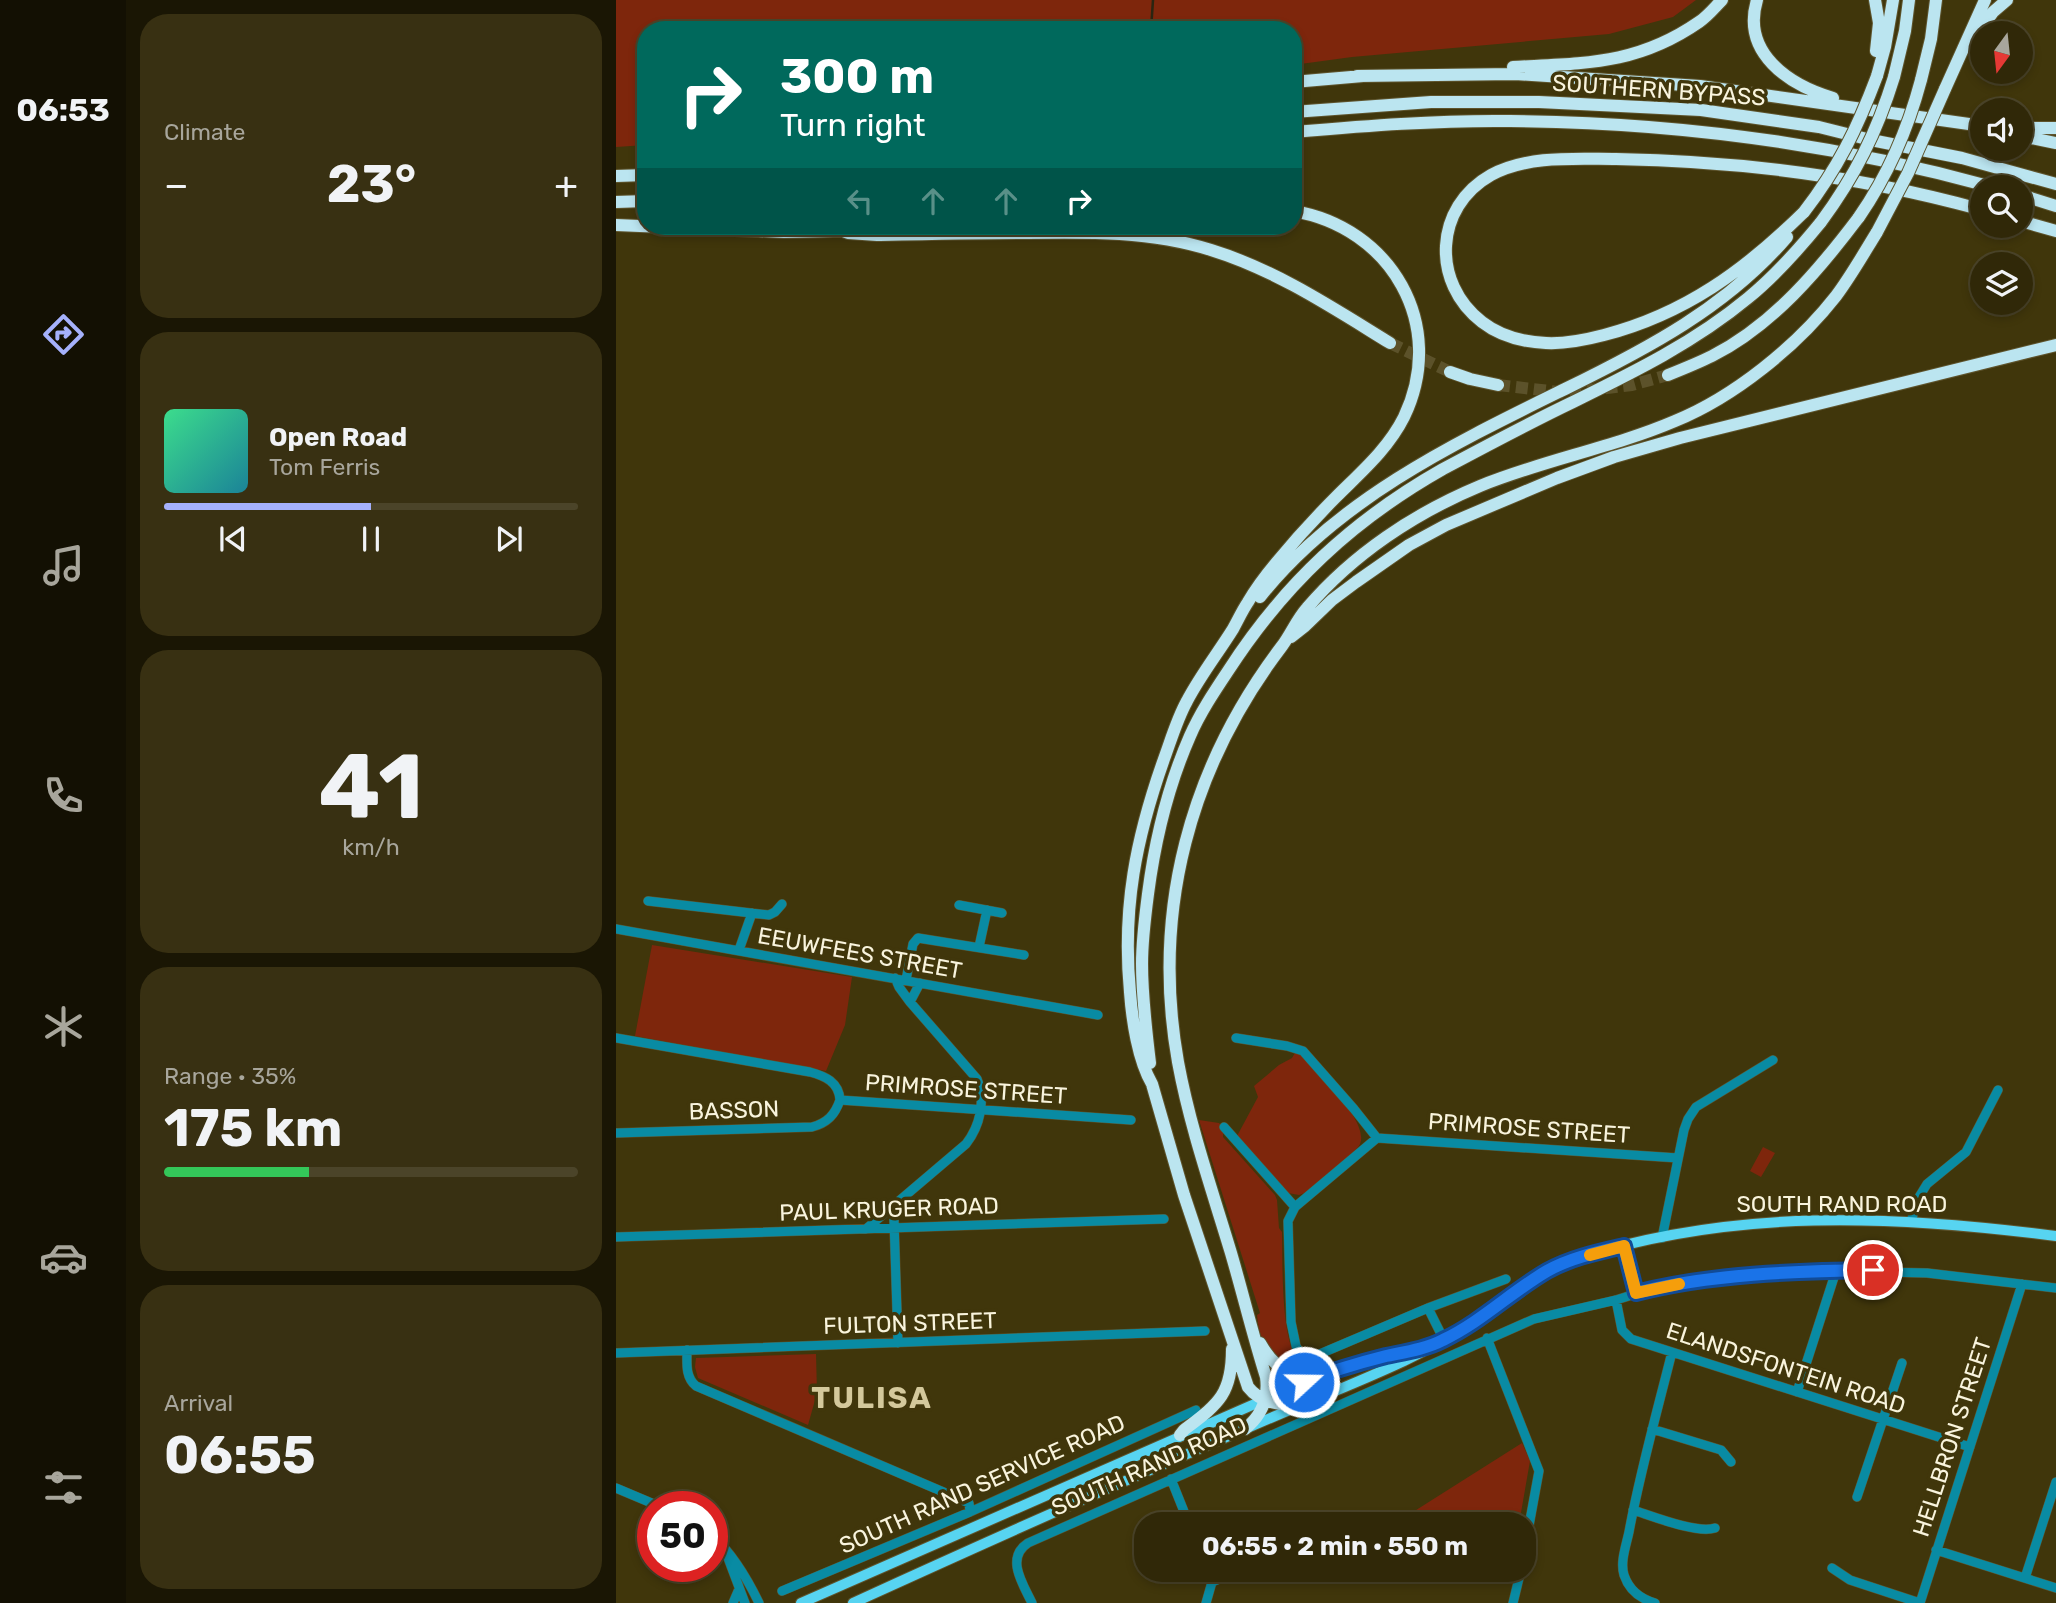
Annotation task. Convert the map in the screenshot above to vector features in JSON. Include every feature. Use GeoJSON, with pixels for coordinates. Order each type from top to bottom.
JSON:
{"type":"FeatureCollection","features":[{"type":"Feature","properties":{"kind":"highway"},"geometry":{"type":"LineString","coordinates":[[1302,81],[1602,62],[1650,50],[1671,40],[1701,21],[1723,0]]}},
{"type":"Feature","properties":{"kind":"highway"},"geometry":{"type":"LineString","coordinates":[[1757,0],[1754,18],[1757,39],[1764,54],[1777,70],[1793,82],[1864,112]]}},
{"type":"Feature","properties":{"kind":"highway"},"geometry":{"type":"LineString","coordinates":[[1240,617],[1314,541],[1398,478],[1489,427],[1667,336],[1705,312],[1756,270],[1790,233],[1836,167],[1864,112],[1873,76],[1879,23],[1875,0]]}},
{"type":"Feature","properties":{"kind":"highway"},"geometry":{"type":"LineString","coordinates":[[1873,76],[1885,47],[1893,0]]}},
{"type":"Feature","properties":{"kind":"highway"},"geometry":{"type":"LineString","coordinates":[[1152,1084],[1142,961],[1152,860],[1162,818],[1186,747],[1204,708],[1241,651],[1298,579],[1328,550],[1375,512],[1445,468],[1652,363],[1702,332],[1768,281],[1821,222],[1859,164],[1882,115],[1894,78],[1909,0]]}},
{"type":"Feature","properties":{"kind":"highway"},"geometry":{"type":"LineString","coordinates":[[1668,375],[1712,356],[1770,316],[1820,267],[1859,217],[1877,189],[1902,138],[1931,40],[1936,0]]}},
{"type":"Feature","properties":{"kind":"highway"},"geometry":{"type":"LineString","coordinates":[[1245,1429],[1259,1416],[1268,1390],[1266,1377],[1195,1136],[1178,1059],[1172,1003],[1172,915],[1186,834],[1215,754],[1265,667],[1305,610],[1341,573],[1388,536],[1419,516],[1484,485],[1675,421],[1720,398],[1772,359],[1812,322],[1835,296],[1886,218],[1985,0]]}},
{"type":"Feature","properties":{"kind":"highway"},"geometry":{"type":"LineString","coordinates":[[1959,58],[1988,18],[2007,0]]}},
{"type":"Feature","properties":{"kind":"highway"},"geometry":{"type":"LineString","coordinates":[[1357,76],[1515,74],[1700,86],[1864,112],[1970,124]]}},
{"type":"Feature","properties":{"kind":"highway","name":"SOUTHERN BYPASS"},"geometry":{"type":"LineString","coordinates":[[1302,111],[1431,102],[1539,102],[1701,110],[1819,127],[1962,158],[2056,184]]}},
{"type":"Feature","properties":{"kind":"highway","name":"SOUTHERN BYPASS"},"geometry":{"type":"LineString","coordinates":[[1302,131],[1483,121],[1607,124],[1722,136],[1868,157],[1970,182]]}},
{"type":"Feature","properties":{"kind":"highway"},"geometry":{"type":"LineString","coordinates":[[2033,128],[2056,128]]}},
{"type":"Feature","properties":{"kind":"highway"},"geometry":{"type":"LineString","coordinates":[[2033,138],[2056,143]]}},
{"type":"Feature","properties":{"kind":"highway"},"geometry":{"type":"LineString","coordinates":[[1803,213],[1743,266],[1684,306],[1626,329],[1575,341],[1532,342],[1491,328],[1480,321],[1462,302],[1450,279],[1445,255],[1448,233],[1455,213],[1480,182],[1520,165],[1573,159],[1685,162],[1790,172],[1849,180],[1970,207]]}},
{"type":"Feature","properties":{"kind":"highway"},"geometry":{"type":"LineString","coordinates":[[616,176],[637,175]]}},
{"type":"Feature","properties":{"kind":"highway"},"geometry":{"type":"LineString","coordinates":[[2033,199],[2056,206]]}},
{"type":"Feature","properties":{"kind":"highway"},"geometry":{"type":"LineString","coordinates":[[616,202],[637,201]]}},
{"type":"Feature","properties":{"kind":"highway"},"geometry":{"type":"LineString","coordinates":[[1302,213],[1348,229],[1364,239],[1390,264],[1408,296],[1418,332],[1420,362],[1411,400],[1397,430],[1378,456],[1275,564],[1253,594],[1187,701],[1152,794],[1136,855],[1128,912],[1127,962],[1131,1008],[1142,1058],[1188,1208],[1248,1387],[1253,1393],[1278,1405],[1302,1405]]}},
{"type":"Feature","properties":{"kind":"highway"},"geometry":{"type":"LineString","coordinates":[[2033,224],[2056,231]]}},
{"type":"Feature","properties":{"kind":"highway"},"geometry":{"type":"LineString","coordinates":[[616,225],[637,226]]}},
{"type":"Feature","properties":{"kind":"highway"},"geometry":{"type":"LineString","coordinates":[[1143,235],[1211,250],[1276,275],[1391,344]]}},
{"type":"Feature","properties":{"kind":"highway"},"geometry":{"type":"LineString","coordinates":[[1286,640],[1332,600],[1409,545],[1557,478],[1614,457],[1680,438],[2056,345]]}},
{"type":"Feature","properties":{"kind":"highway"},"geometry":{"type":"LineString","coordinates":[[1450,372],[1498,386]]}},
{"type":"Feature","properties":{"kind":"highway"},"geometry":{"type":"LineString","coordinates":[[1253,1331],[1267,1355],[1280,1367],[1298,1374],[1324,1374]]}},
{"type":"Feature","properties":{"kind":"highway"},"geometry":{"type":"LineString","coordinates":[[1180,1436],[1214,1407],[1226,1389],[1231,1370],[1232,1338]]}},
{"type":"Feature","properties":{"kind":"main road","name":"SOUTH RAND ROAD"},"geometry":{"type":"LineString","coordinates":[[853,1603],[1404,1361],[1481,1318],[1546,1271],[1573,1259],[1700,1229],[1761,1222],[1910,1221],[2056,1236]]}},
{"type":"Feature","properties":{"kind":"main road","name":"SOUTH RAND ROAD"},"geometry":{"type":"LineString","coordinates":[[801,1603],[1324,1374],[1433,1345]]}},
{"type":"Feature","properties":{"kind":"street"},"geometry":{"type":"LineString","coordinates":[[648,901],[772,914],[782,904]]}},
{"type":"Feature","properties":{"kind":"street"},"geometry":{"type":"LineString","coordinates":[[958,905],[1002,913]]}},
{"type":"Feature","properties":{"kind":"street"},"geometry":{"type":"LineString","coordinates":[[979,947],[987,910]]}},
{"type":"Feature","properties":{"kind":"street"},"geometry":{"type":"LineString","coordinates":[[739,950],[752,913]]}},
{"type":"Feature","properties":{"kind":"street","name":"EEUWFEES STREET"},"geometry":{"type":"LineString","coordinates":[[616,929],[1098,1015]]}},
{"type":"Feature","properties":{"kind":"street"},"geometry":{"type":"LineString","coordinates":[[906,981],[913,944],[919,938],[1024,955]]}},
{"type":"Feature","properties":{"kind":"street"},"geometry":{"type":"LineString","coordinates":[[866,1229],[966,1144],[976,1130],[982,1093],[977,1079],[910,1002],[895,978]]}},
{"type":"Feature","properties":{"kind":"street"},"geometry":{"type":"LineString","coordinates":[[910,1002],[920,983]]}},
{"type":"Feature","properties":{"kind":"street"},"geometry":{"type":"LineString","coordinates":[[616,1038],[810,1072],[827,1077],[840,1093],[840,1100]]}},
{"type":"Feature","properties":{"kind":"street"},"geometry":{"type":"LineString","coordinates":[[1236,1038],[1287,1045],[1303,1051],[1377,1138],[1295,1207],[1289,1217],[1287,1226],[1291,1322],[1298,1351],[1304,1358],[1311,1359],[1428,1308],[1506,1279]]}},
{"type":"Feature","properties":{"kind":"street"},"geometry":{"type":"LineString","coordinates":[[1662,1238],[1686,1123],[1693,1110],[1773,1060]]}},
{"type":"Feature","properties":{"kind":"street"},"geometry":{"type":"LineString","coordinates":[[1910,1221],[1919,1197],[1927,1185],[1966,1152],[1998,1090]]}},
{"type":"Feature","properties":{"kind":"street","name":"PRIMROSE STREET"},"geometry":{"type":"LineString","coordinates":[[840,1100],[1131,1120]]}},
{"type":"Feature","properties":{"kind":"street","name":"BASSON"},"geometry":{"type":"LineString","coordinates":[[616,1133],[812,1127],[831,1117],[840,1100]]}},
{"type":"Feature","properties":{"kind":"street"},"geometry":{"type":"LineString","coordinates":[[1224,1127],[1295,1207]]}},
{"type":"Feature","properties":{"kind":"street","name":"PRIMROSE STREET"},"geometry":{"type":"LineString","coordinates":[[1377,1138],[1678,1158]]}},
{"type":"Feature","properties":{"kind":"street"},"geometry":{"type":"LineString","coordinates":[[897,1202],[894,1220],[898,1343]]}},
{"type":"Feature","properties":{"kind":"street","name":"PAUL KRUGER ROAD"},"geometry":{"type":"LineString","coordinates":[[616,1237],[1164,1219]]}},
{"type":"Feature","properties":{"kind":"street"},"geometry":{"type":"LineString","coordinates":[[1624,1246],[1636,1293]]}},
{"type":"Feature","properties":{"kind":"street"},"geometry":{"type":"LineString","coordinates":[[1797,1392],[1836,1270]]}},
{"type":"Feature","properties":{"kind":"street","name":"SOUTH RAND ROAD"},"geometry":{"type":"LineString","coordinates":[[1032,1603],[1016,1562],[1020,1550],[1028,1544],[1534,1319],[1662,1287],[1771,1274],[1836,1270],[1927,1273],[2056,1288]]}},
{"type":"Feature","properties":{"kind":"street","name":"HELLBRON STREET"},"geometry":{"type":"LineString","coordinates":[[1920,1603],[2022,1284]]}},
{"type":"Feature","properties":{"kind":"street","name":"ELANDSFONTEIN ROAD"},"geometry":{"type":"LineString","coordinates":[[1616,1300],[1625,1335],[1636,1340],[1970,1447]]}},
{"type":"Feature","properties":{"kind":"street"},"geometry":{"type":"LineString","coordinates":[[1428,1308],[1444,1340]]}},
{"type":"Feature","properties":{"kind":"street","name":"FULTON STREET"},"geometry":{"type":"LineString","coordinates":[[616,1353],[1205,1331]]}},
{"type":"Feature","properties":{"kind":"street"},"geometry":{"type":"LineString","coordinates":[[1487,1338],[1539,1471],[1532,1512]]}},
{"type":"Feature","properties":{"kind":"street"},"geometry":{"type":"LineString","coordinates":[[687,1350],[687,1370],[696,1386],[969,1503],[970,1512]]}},
{"type":"Feature","properties":{"kind":"street"},"geometry":{"type":"LineString","coordinates":[[1655,1603],[1637,1594],[1624,1573],[1623,1562],[1672,1352]]}},
{"type":"Feature","properties":{"kind":"street"},"geometry":{"type":"LineString","coordinates":[[1857,1497],[1902,1363]]}},
{"type":"Feature","properties":{"kind":"street","name":"SOUTH RAND SERVICE ROAD"},"geometry":{"type":"LineString","coordinates":[[782,1591],[970,1512],[1196,1410]]}},
{"type":"Feature","properties":{"kind":"street"},"geometry":{"type":"LineString","coordinates":[[1652,1429],[1721,1450],[1731,1462]]}},
{"type":"Feature","properties":{"kind":"street"},"geometry":{"type":"LineString","coordinates":[[1171,1479],[1184,1512]]}},
{"type":"Feature","properties":{"kind":"street"},"geometry":{"type":"LineString","coordinates":[[2025,1578],[2056,1482]]}},
{"type":"Feature","properties":{"kind":"street"},"geometry":{"type":"LineString","coordinates":[[616,1488],[637,1497]]}},
{"type":"Feature","properties":{"kind":"street"},"geometry":{"type":"LineString","coordinates":[[1633,1510],[1696,1529],[1715,1528]]}},
{"type":"Feature","properties":{"kind":"street"},"geometry":{"type":"LineString","coordinates":[[1936,1549],[2056,1588]]}},
{"type":"Feature","properties":{"kind":"street"},"geometry":{"type":"LineString","coordinates":[[728,1553],[759,1603]]}},
{"type":"Feature","properties":{"kind":"street"},"geometry":{"type":"LineString","coordinates":[[728,1559],[745,1603]]}},
{"type":"Feature","properties":{"kind":"street"},"geometry":{"type":"LineString","coordinates":[[1832,1569],[1850,1580],[1920,1603]]}},
{"type":"Feature","properties":{"kind":"street"},"geometry":{"type":"LineString","coordinates":[[1513,1603],[1518,1582]]}},
{"type":"Feature","properties":{"kind":"street"},"geometry":{"type":"LineString","coordinates":[[1206,1603],[1212,1583]]}},
{"type":"Feature","properties":{"kind":"street"},"geometry":{"type":"LineString","coordinates":[[733,1603],[739,1588]]}},
{"type":"Feature","properties":{"kind":"shaded area"},"geometry":{"type":"Polygon","coordinates":[[[616,0],[1696,0],[1673,17],[1609,34],[1302,64],[1302,21],[637,21],[637,146],[616,147],[616,0]]]}},
{"type":"Feature","properties":{"kind":"shaded area"},"geometry":{"type":"Polygon","coordinates":[[[652,945],[852,977],[845,1025],[826,1071],[635,1036],[652,945]]]}},
{"type":"Feature","properties":{"kind":"shaded area"},"geometry":{"type":"Polygon","coordinates":[[[1295,1053],[1301,1055],[1340,1097],[1350,1110],[1361,1134],[1360,1144],[1351,1154],[1307,1192],[1299,1195],[1288,1193],[1237,1136],[1258,1097],[1254,1086],[1295,1053]]]}},
{"type":"Feature","properties":{"kind":"shaded area"},"geometry":{"type":"Polygon","coordinates":[[[1199,1120],[1219,1123],[1223,1128],[1223,1137],[1277,1200],[1279,1228],[1282,1232],[1288,1337],[1299,1362],[1286,1369],[1262,1339],[1257,1315],[1260,1313],[1199,1120]]]}},
{"type":"Feature","properties":{"kind":"shaded area"},"geometry":{"type":"Polygon","coordinates":[[[1763,1147],[1775,1153],[1761,1177],[1750,1171],[1763,1147]]]}},
{"type":"Feature","properties":{"kind":"shaded area"},"geometry":{"type":"Polygon","coordinates":[[[816,1354],[817,1393],[808,1425],[698,1378],[695,1367],[696,1358],[816,1354]]]}},
{"type":"Feature","properties":{"kind":"shaded area"},"geometry":{"type":"Polygon","coordinates":[[[1522,1443],[1530,1461],[1521,1512],[1413,1512],[1522,1443]]]}},
{"type":"Feature","properties":{"kind":"waterway"},"geometry":{"type":"LineString","coordinates":[[1152,21],[1153,0]]}},
{"type":"Feature","properties":{"kind":"tunnel"},"geometry":{"type":"LineString","coordinates":[[1390,343],[1450,372]]}},
{"type":"Feature","properties":{"kind":"tunnel"},"geometry":{"type":"LineString","coordinates":[[1498,385],[1567,393],[1632,385],[1668,375]]}},
{"type":"Feature","properties":{"kind":"slow traffic"},"geometry":{"type":"LineString","coordinates":[[1590,1255],[1624,1246],[1636,1293],[1679,1284]]}},
{"type":"Feature","properties":{"kind":"district","name":"TULISA"},"geometry":{"type":"Point","coordinates":[872,1398]}},
{"type":"Feature","properties":{"kind":"route"},"geometry":{"type":"LineString","coordinates":[[1304,1382],[1368,1361],[1433,1345],[1457,1334],[1546,1271],[1573,1259],[1624,1246],[1636,1293],[1671,1285],[1771,1274],[1873,1270]]}}]}
